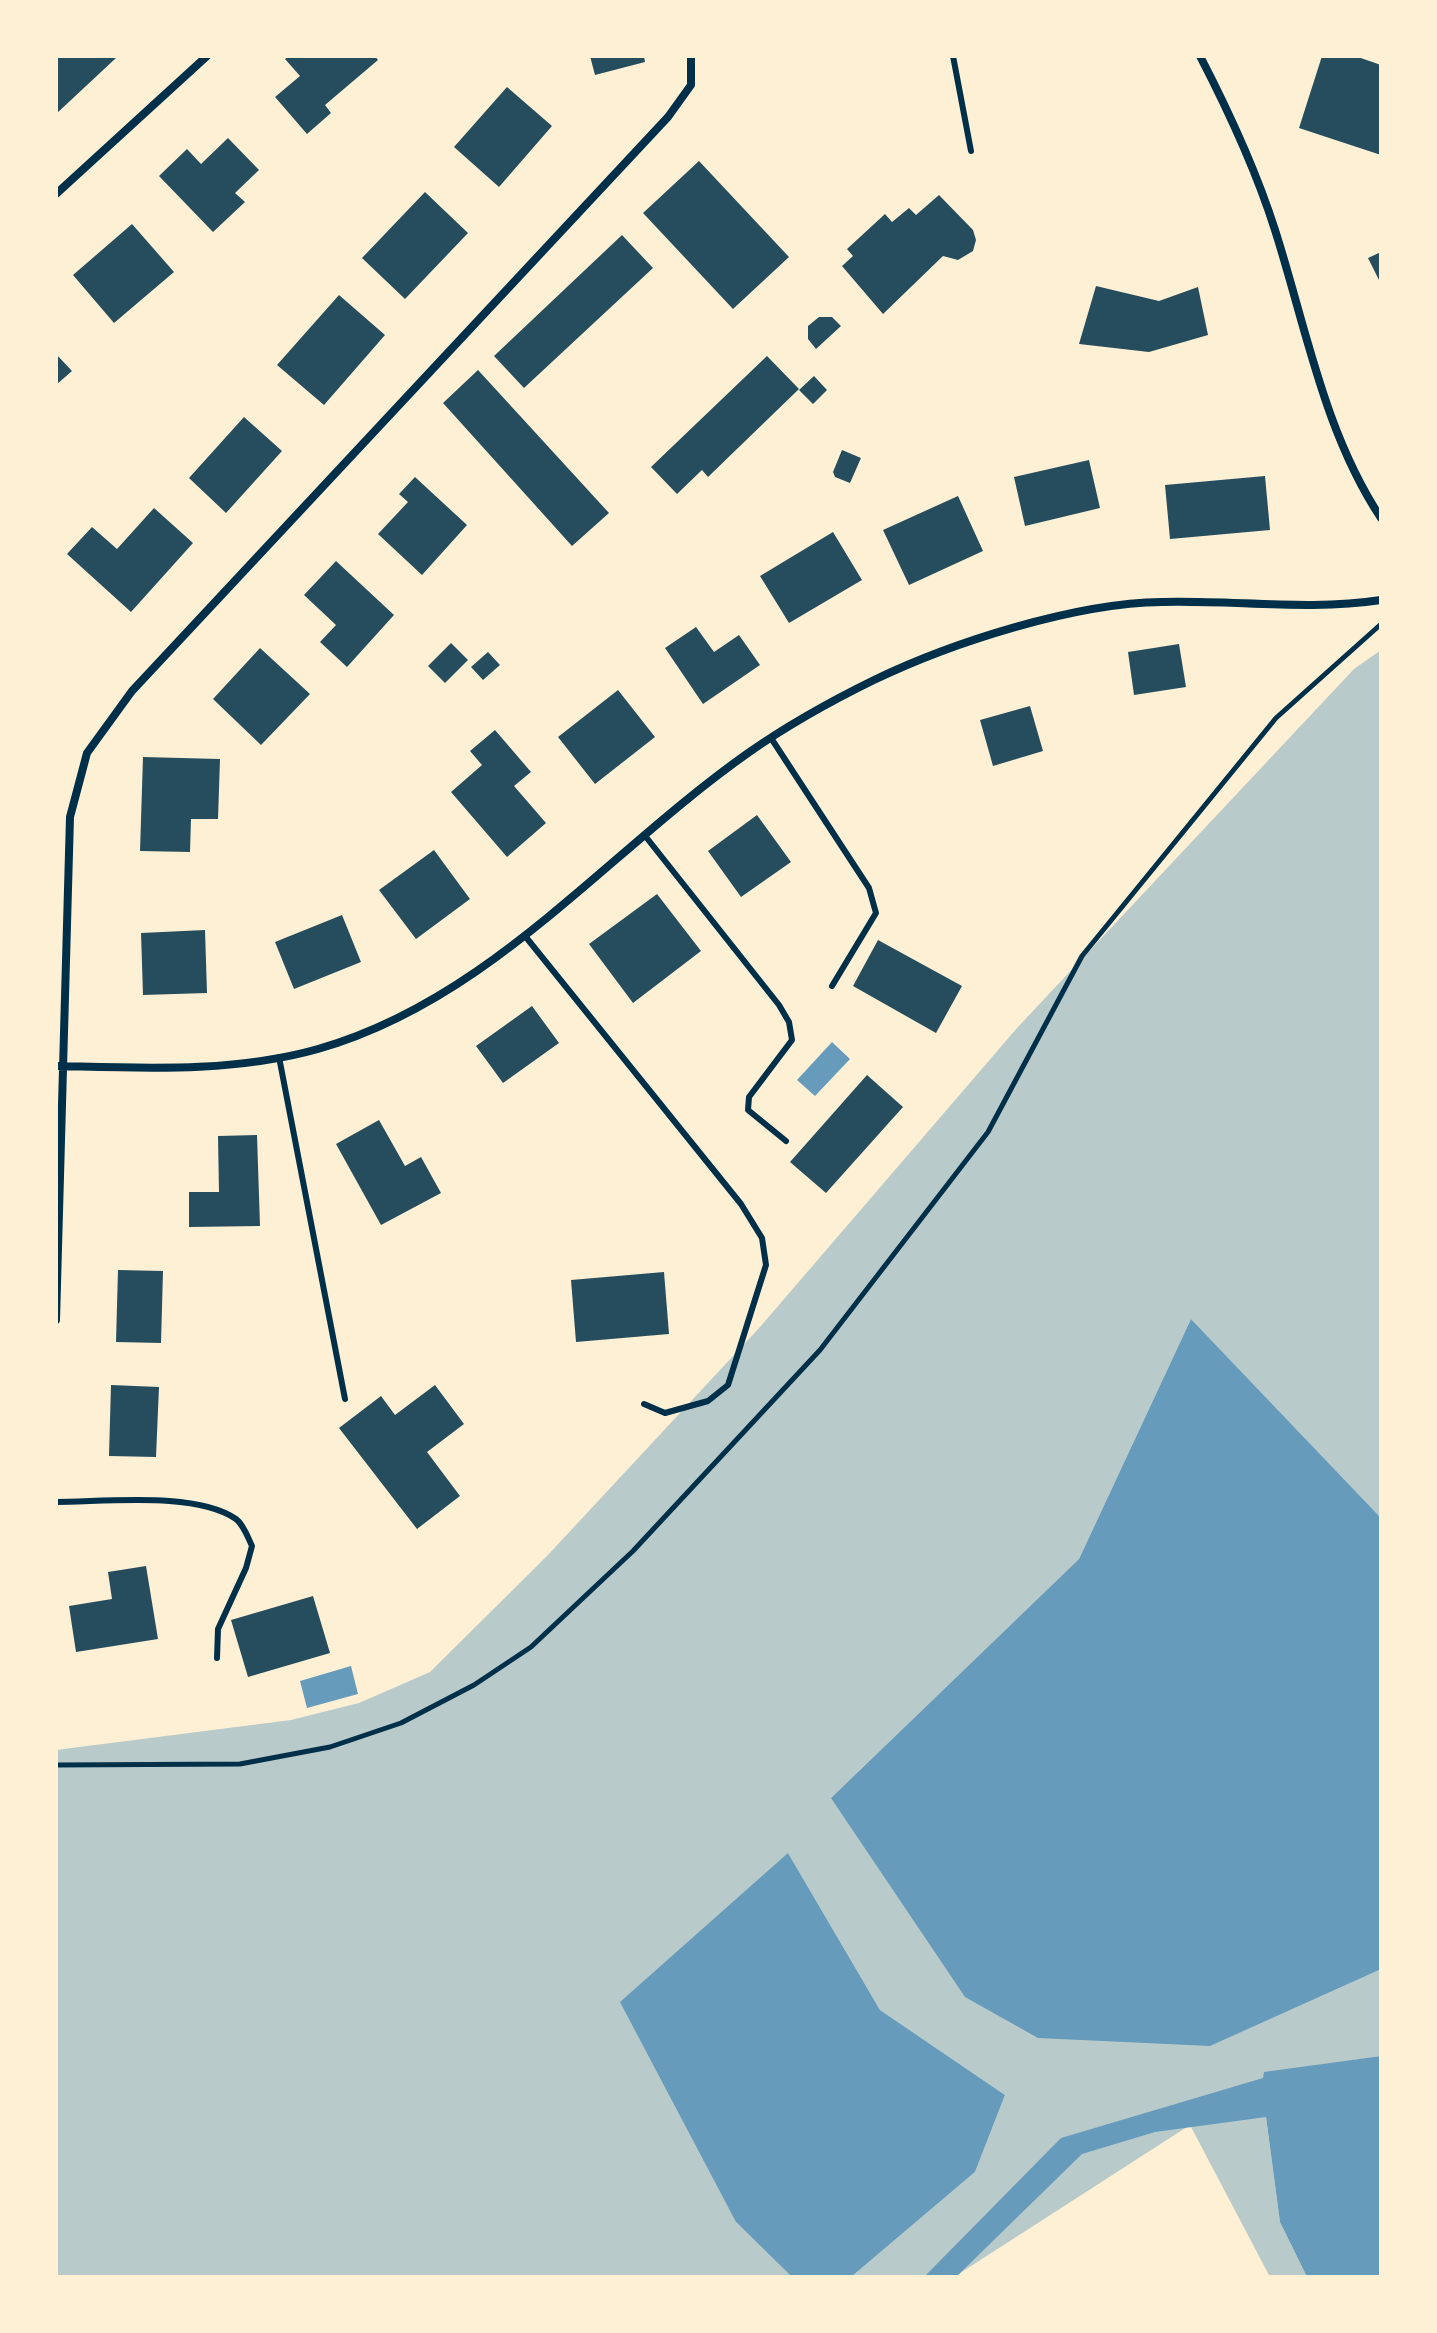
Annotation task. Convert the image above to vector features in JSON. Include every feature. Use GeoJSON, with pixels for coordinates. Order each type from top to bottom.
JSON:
{"type":"FeatureCollection","features":[{"type":"Feature","properties":{"kind":"street"},"geometry":{"type":"LineString","coordinates":[[56,194],[207,56]]}},
{"type":"Feature","properties":{"kind":"street"},"geometry":{"type":"LineString","coordinates":[[56,1320],[60,1066],[70,817],[87,753],[132,691],[668,117],[691,85],[691,56]]}},
{"type":"Feature","properties":{"kind":"street"},"geometry":{"type":"LineString","coordinates":[[1200,56],[1232,117],[1275,228],[1336,431],[1381,518]]}},
{"type":"Feature","properties":{"kind":"street"},"geometry":{"type":"LineString","coordinates":[[60,1066],[228,1067],[317,1049],[382,1025],[444,993],[525,936],[771,738],[875,680],[938,652],[1009,629],[1157,602],[1340,606],[1381,600]]}},
{"type":"Feature","properties":{"kind":"lane"},"geometry":{"type":"LineString","coordinates":[[953,56],[971,151]]}},
{"type":"Feature","properties":{"kind":"lane"},"geometry":{"type":"LineString","coordinates":[[771,738],[869,888],[876,913],[832,986]]}},
{"type":"Feature","properties":{"kind":"lane"},"geometry":{"type":"LineString","coordinates":[[646,837],[779,1005],[789,1022],[792,1040],[749,1097],[748,1110],[786,1141]]}},
{"type":"Feature","properties":{"kind":"lane"},"geometry":{"type":"LineString","coordinates":[[525,936],[741,1204],[762,1238],[766,1265],[728,1385],[708,1401],[665,1413],[644,1404]]}},
{"type":"Feature","properties":{"kind":"lane"},"geometry":{"type":"LineString","coordinates":[[279,1057],[345,1399]]}},
{"type":"Feature","properties":{"kind":"lane"},"geometry":{"type":"LineString","coordinates":[[56,1502],[161,1501],[215,1509],[239,1521],[252,1546],[246,1568],[218,1629],[217,1658]]}},
{"type":"Feature","properties":{"kind":"shaded area"},"geometry":{"type":"Polygon","coordinates":[[[1381,650],[1381,1518],[1191,1319],[1079,1559],[831,1798],[1370,1973],[1381,1969],[1381,2056],[1264,2073],[1263,2095],[1280,2222],[1307,2277],[1270,2277],[1190,2125],[954,2277],[851,2277],[975,2172],[1005,2095],[880,2010],[788,1853],[736,2222],[792,2277],[56,2277],[56,1750],[291,1720],[359,1703],[430,1672],[547,1556],[760,1327],[1017,1028],[1354,669],[1381,650]]]}},
{"type":"Feature","properties":{"kind":"water"},"geometry":{"type":"Polygon","coordinates":[[[832,1042],[850,1059],[815,1096],[797,1080],[832,1042]]]}},
{"type":"Feature","properties":{"kind":"water"},"geometry":{"type":"Polygon","coordinates":[[[1191,1319],[1381,1518],[1381,1969],[1210,2046],[1038,2038],[965,1997],[831,1798],[1079,1559],[1191,1319]]]}},
{"type":"Feature","properties":{"kind":"water"},"geometry":{"type":"Polygon","coordinates":[[[351,1666],[358,1694],[307,1708],[300,1681],[351,1666]]]}},
{"type":"Feature","properties":{"kind":"water"},"geometry":{"type":"Polygon","coordinates":[[[788,1853],[880,2010],[1005,2095],[975,2172],[851,2277],[792,2277],[736,2222],[620,2002],[788,1853]]]}},
{"type":"Feature","properties":{"kind":"water"},"geometry":{"type":"Polygon","coordinates":[[[1381,2056],[1381,2277],[1307,2277],[1280,2222],[1266,2117],[1155,2132],[1082,2154],[956,2277],[924,2277],[1061,2138],[1263,2078],[1264,2072],[1381,2056]]]}},
{"type":"Feature","properties":{"kind":"building"},"geometry":{"type":"Polygon","coordinates":[[[56,56],[113,56],[116,58],[56,114],[56,56]]]}},
{"type":"Feature","properties":{"kind":"building"},"geometry":{"type":"Polygon","coordinates":[[[289,56],[375,56],[378,60],[325,105],[331,113],[307,134],[275,97],[300,76],[285,59],[289,56]]]}},
{"type":"Feature","properties":{"kind":"building"},"geometry":{"type":"Polygon","coordinates":[[[590,56],[644,56],[645,62],[595,75],[590,56]]]}},
{"type":"Feature","properties":{"kind":"building"},"geometry":{"type":"Polygon","coordinates":[[[1322,56],[1355,56],[1381,65],[1381,155],[1299,128],[1322,56]]]}},
{"type":"Feature","properties":{"kind":"building"},"geometry":{"type":"Polygon","coordinates":[[[507,87],[552,126],[499,187],[454,147],[507,87]]]}},
{"type":"Feature","properties":{"kind":"building"},"geometry":{"type":"Polygon","coordinates":[[[228,138],[259,170],[235,193],[245,202],[213,232],[159,176],[187,149],[201,164],[228,138]]]}},
{"type":"Feature","properties":{"kind":"building"},"geometry":{"type":"Polygon","coordinates":[[[699,161],[789,257],[733,309],[643,213],[699,161]]]}},
{"type":"Feature","properties":{"kind":"building"},"geometry":{"type":"Polygon","coordinates":[[[425,192],[468,233],[405,299],[362,258],[425,192]]]}},
{"type":"Feature","properties":{"kind":"building"},"geometry":{"type":"Polygon","coordinates":[[[939,195],[973,230],[976,240],[973,251],[958,260],[943,256],[883,314],[842,266],[853,256],[847,249],[885,214],[892,222],[909,208],[916,215],[939,195]]]}},
{"type":"Feature","properties":{"kind":"building"},"geometry":{"type":"Polygon","coordinates":[[[132,224],[174,272],[114,323],[73,275],[132,224]]]}},
{"type":"Feature","properties":{"kind":"building"},"geometry":{"type":"Polygon","coordinates":[[[622,235],[653,268],[524,388],[494,356],[622,235]]]}},
{"type":"Feature","properties":{"kind":"building"},"geometry":{"type":"Polygon","coordinates":[[[1381,252],[1381,284],[1368,258],[1381,252]]]}},
{"type":"Feature","properties":{"kind":"building"},"geometry":{"type":"Polygon","coordinates":[[[1096,286],[1159,301],[1198,287],[1208,335],[1149,352],[1079,344],[1096,286]]]}},
{"type":"Feature","properties":{"kind":"building"},"geometry":{"type":"Polygon","coordinates":[[[339,295],[385,335],[324,405],[277,365],[339,295]]]}},
{"type":"Feature","properties":{"kind":"building"},"geometry":{"type":"Polygon","coordinates":[[[819,317],[832,317],[841,326],[816,349],[808,339],[808,326],[819,317]]]}},
{"type":"Feature","properties":{"kind":"building"},"geometry":{"type":"Polygon","coordinates":[[[56,354],[72,371],[56,385],[56,354]]]}},
{"type":"Feature","properties":{"kind":"building"},"geometry":{"type":"Polygon","coordinates":[[[767,356],[799,389],[708,477],[702,470],[677,494],[651,467],[767,356]]]}},
{"type":"Feature","properties":{"kind":"building"},"geometry":{"type":"Polygon","coordinates":[[[478,370],[609,513],[572,546],[443,403],[478,370]]]}},
{"type":"Feature","properties":{"kind":"building"},"geometry":{"type":"Polygon","coordinates":[[[814,376],[827,390],[813,404],[799,390],[814,376]]]}},
{"type":"Feature","properties":{"kind":"building"},"geometry":{"type":"Polygon","coordinates":[[[244,417],[282,451],[226,513],[189,478],[244,417]]]}},
{"type":"Feature","properties":{"kind":"building"},"geometry":{"type":"Polygon","coordinates":[[[842,450],[861,458],[850,483],[835,477],[833,472],[842,450]]]}},
{"type":"Feature","properties":{"kind":"building"},"geometry":{"type":"Polygon","coordinates":[[[1089,460],[1100,508],[1025,526],[1014,477],[1089,460]]]}},
{"type":"Feature","properties":{"kind":"building"},"geometry":{"type":"Polygon","coordinates":[[[1265,476],[1270,530],[1170,539],[1165,485],[1265,476]]]}},
{"type":"Feature","properties":{"kind":"building"},"geometry":{"type":"Polygon","coordinates":[[[415,477],[467,525],[422,575],[378,534],[408,502],[399,494],[415,477]]]}},
{"type":"Feature","properties":{"kind":"building"},"geometry":{"type":"Polygon","coordinates":[[[958,496],[983,551],[909,585],[883,530],[958,496]]]}},
{"type":"Feature","properties":{"kind":"building"},"geometry":{"type":"Polygon","coordinates":[[[154,508],[193,543],[131,612],[67,554],[92,527],[117,549],[154,508]]]}},
{"type":"Feature","properties":{"kind":"building"},"geometry":{"type":"Polygon","coordinates":[[[833,532],[862,580],[789,623],[760,576],[833,532]]]}},
{"type":"Feature","properties":{"kind":"building"},"geometry":{"type":"Polygon","coordinates":[[[336,561],[394,615],[347,667],[320,642],[336,625],[304,595],[336,561]]]}},
{"type":"Feature","properties":{"kind":"building"},"geometry":{"type":"Polygon","coordinates":[[[696,627],[714,652],[739,635],[760,665],[703,704],[665,648],[696,627]]]}},
{"type":"Feature","properties":{"kind":"building"},"geometry":{"type":"Polygon","coordinates":[[[451,643],[468,660],[445,683],[428,666],[451,643]]]}},
{"type":"Feature","properties":{"kind":"building"},"geometry":{"type":"Polygon","coordinates":[[[1179,644],[1186,687],[1134,695],[1128,652],[1179,644]]]}},
{"type":"Feature","properties":{"kind":"building"},"geometry":{"type":"Polygon","coordinates":[[[260,648],[310,694],[261,745],[213,699],[260,648]]]}},
{"type":"Feature","properties":{"kind":"building"},"geometry":{"type":"Polygon","coordinates":[[[488,652],[500,665],[483,680],[471,667],[488,652]]]}},
{"type":"Feature","properties":{"kind":"building"},"geometry":{"type":"Polygon","coordinates":[[[618,690],[655,737],[595,784],[558,737],[618,690]]]}},
{"type":"Feature","properties":{"kind":"building"},"geometry":{"type":"Polygon","coordinates":[[[1030,706],[1043,751],[993,766],[980,720],[1030,706]]]}},
{"type":"Feature","properties":{"kind":"building"},"geometry":{"type":"Polygon","coordinates":[[[495,730],[531,772],[514,786],[546,823],[507,857],[451,792],[482,765],[470,751],[495,730]]]}},
{"type":"Feature","properties":{"kind":"building"},"geometry":{"type":"Polygon","coordinates":[[[143,757],[220,759],[218,819],[191,819],[190,852],[140,851],[143,757]]]}},
{"type":"Feature","properties":{"kind":"building"},"geometry":{"type":"Polygon","coordinates":[[[757,815],[791,862],[741,897],[708,851],[757,815]]]}},
{"type":"Feature","properties":{"kind":"building"},"geometry":{"type":"Polygon","coordinates":[[[434,850],[470,899],[416,939],[379,890],[434,850]]]}},
{"type":"Feature","properties":{"kind":"building"},"geometry":{"type":"Polygon","coordinates":[[[657,894],[701,951],[633,1003],[589,944],[657,894]]]}},
{"type":"Feature","properties":{"kind":"building"},"geometry":{"type":"Polygon","coordinates":[[[342,915],[361,962],[294,989],[275,942],[342,915]]]}},
{"type":"Feature","properties":{"kind":"building"},"geometry":{"type":"Polygon","coordinates":[[[205,930],[207,993],[143,995],[141,933],[205,930]]]}},
{"type":"Feature","properties":{"kind":"building"},"geometry":{"type":"Polygon","coordinates":[[[878,940],[962,986],[936,1033],[853,986],[878,940]]]}},
{"type":"Feature","properties":{"kind":"building"},"geometry":{"type":"Polygon","coordinates":[[[532,1006],[559,1043],[503,1083],[476,1046],[532,1006]]]}},
{"type":"Feature","properties":{"kind":"building"},"geometry":{"type":"Polygon","coordinates":[[[867,1075],[903,1107],[826,1193],[790,1162],[867,1075]]]}},
{"type":"Feature","properties":{"kind":"building"},"geometry":{"type":"Polygon","coordinates":[[[379,1120],[405,1166],[421,1157],[441,1193],[381,1225],[336,1144],[379,1120]]]}},
{"type":"Feature","properties":{"kind":"building"},"geometry":{"type":"Polygon","coordinates":[[[257,1135],[260,1226],[189,1227],[189,1192],[219,1192],[218,1136],[257,1135]]]}},
{"type":"Feature","properties":{"kind":"building"},"geometry":{"type":"Polygon","coordinates":[[[118,1270],[163,1271],[161,1343],[116,1342],[118,1270]]]}},
{"type":"Feature","properties":{"kind":"building"},"geometry":{"type":"Polygon","coordinates":[[[664,1272],[669,1334],[576,1342],[571,1280],[664,1272]]]}},
{"type":"Feature","properties":{"kind":"building"},"geometry":{"type":"Polygon","coordinates":[[[111,1385],[159,1387],[156,1457],[109,1456],[111,1385]]]}},
{"type":"Feature","properties":{"kind":"building"},"geometry":{"type":"Polygon","coordinates":[[[435,1385],[464,1424],[427,1452],[460,1496],[417,1529],[339,1428],[381,1396],[395,1415],[435,1385]]]}},
{"type":"Feature","properties":{"kind":"building"},"geometry":{"type":"Polygon","coordinates":[[[146,1566],[158,1639],[76,1652],[69,1606],[112,1599],[108,1572],[146,1566]]]}},
{"type":"Feature","properties":{"kind":"building"},"geometry":{"type":"Polygon","coordinates":[[[313,1596],[330,1653],[248,1677],[231,1620],[313,1596]]]}}]}
